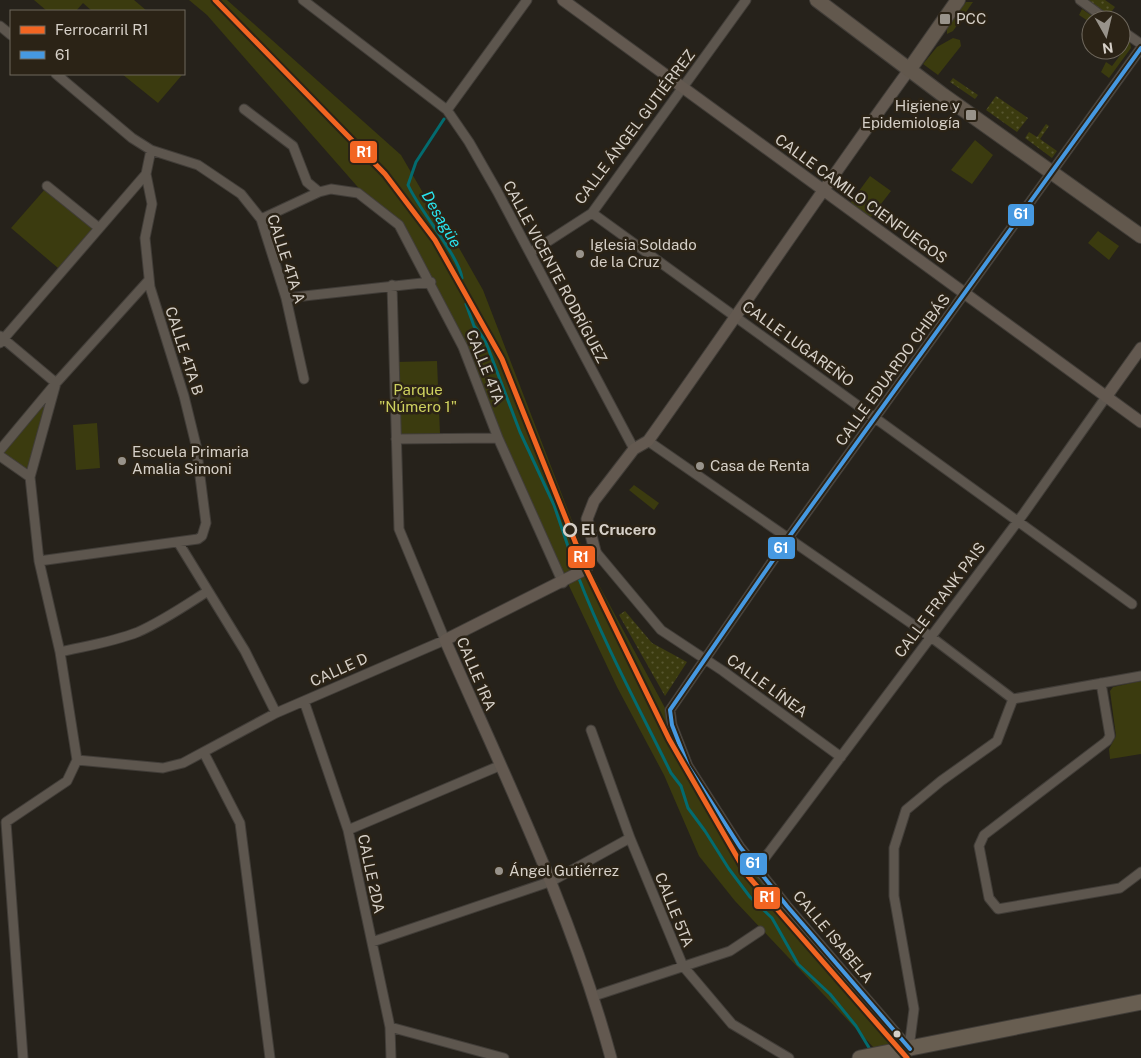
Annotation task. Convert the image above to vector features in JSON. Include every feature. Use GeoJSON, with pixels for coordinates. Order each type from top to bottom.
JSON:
{"type":"FeatureCollection","features":[{"type":"Feature","properties":{"kind":"highway"},"geometry":{"type":"LineString","coordinates":[[872,1056],[1141,1002]]}},
{"type":"Feature","properties":{"kind":"main road"},"geometry":{"type":"LineString","coordinates":[[817,0],[909,70],[1141,236]]}},
{"type":"Feature","properties":{"kind":"main road"},"geometry":{"type":"LineString","coordinates":[[909,70],[958,0]]}},
{"type":"Feature","properties":{"kind":"street"},"geometry":{"type":"LineString","coordinates":[[307,1],[447,110],[527,0]]}},
{"type":"Feature","properties":{"kind":"street","name":"CALLE CAMILO CIENFUEGOS"},"geometry":{"type":"LineString","coordinates":[[563,0],[1141,422]]}},
{"type":"Feature","properties":{"kind":"street","name":"CALLE ÁNGEL GUTIÉRREZ"},"geometry":{"type":"LineString","coordinates":[[530,253],[592,212],[746,0]]}},
{"type":"Feature","properties":{"kind":"street"},"geometry":{"type":"LineString","coordinates":[[1080,0],[1094,10]]}},
{"type":"Feature","properties":{"kind":"street"},"geometry":{"type":"LineString","coordinates":[[0,26],[10,35]]}},
{"type":"Feature","properties":{"kind":"street"},"geometry":{"type":"LineString","coordinates":[[1131,38],[1141,46]]}},
{"type":"Feature","properties":{"kind":"street","name":"CALLE EDUARDO CHIBÁS"},"geometry":{"type":"LineString","coordinates":[[670,710],[789,537],[1141,46]]}},
{"type":"Feature","properties":{"kind":"street"},"geometry":{"type":"LineString","coordinates":[[595,551],[587,519],[594,501],[634,449],[648,441],[822,189],[909,70]]}},
{"type":"Feature","properties":{"kind":"street","name":"CALLE 4TA A"},"geometry":{"type":"LineString","coordinates":[[57,75],[132,138],[151,150],[198,165],[219,177],[241,194],[261,219],[286,298],[304,379]]}},
{"type":"Feature","properties":{"kind":"street"},"geometry":{"type":"LineString","coordinates":[[244,109],[293,146],[307,182],[319,192]]}},
{"type":"Feature","properties":{"kind":"street","name":"CALLE VICENTE RODRÍGUEZ"},"geometry":{"type":"LineString","coordinates":[[447,110],[469,142],[634,449]]}},
{"type":"Feature","properties":{"kind":"street","name":"CALLE 4TA B"},"geometry":{"type":"LineString","coordinates":[[151,150],[146,174],[152,204],[144,238],[151,294],[168,340],[188,409],[196,445],[206,523],[202,536],[178,542]]}},
{"type":"Feature","properties":{"kind":"street"},"geometry":{"type":"LineString","coordinates":[[56,383],[1,339],[146,174]]}},
{"type":"Feature","properties":{"kind":"street"},"geometry":{"type":"LineString","coordinates":[[47,186],[99,228]]}},
{"type":"Feature","properties":{"kind":"street","name":"CALLE 4TA"},"geometry":{"type":"LineString","coordinates":[[261,219],[319,192],[331,189],[358,193],[400,225],[463,346],[498,438],[566,581]]}},
{"type":"Feature","properties":{"kind":"street","name":"CALLE LUGAREÑO"},"geometry":{"type":"LineString","coordinates":[[592,212],[1132,604]]}},
{"type":"Feature","properties":{"kind":"street"},"geometry":{"type":"LineString","coordinates":[[0,450],[56,383],[149,280]]}},
{"type":"Feature","properties":{"kind":"street"},"geometry":{"type":"LineString","coordinates":[[286,298],[431,282]]}},
{"type":"Feature","properties":{"kind":"street","name":"CALLE 1RA"},"geometry":{"type":"LineString","coordinates":[[392,285],[400,529],[444,640],[552,882],[594,996],[611,1058]]}},
{"type":"Feature","properties":{"kind":"street","name":"CALLE FRANK PAIS"},"geometry":{"type":"LineString","coordinates":[[758,867],[1018,520],[1141,348]]}},
{"type":"Feature","properties":{"kind":"street"},"geometry":{"type":"LineString","coordinates":[[23,1058],[6,822],[67,781],[77,760],[60,652],[39,561],[30,478],[56,383]]}},
{"type":"Feature","properties":{"kind":"street"},"geometry":{"type":"LineString","coordinates":[[396,439],[498,438]]}},
{"type":"Feature","properties":{"kind":"street"},"geometry":{"type":"LineString","coordinates":[[648,441],[931,637],[1013,699],[1141,676]]}},
{"type":"Feature","properties":{"kind":"street"},"geometry":{"type":"LineString","coordinates":[[0,456],[30,478]]}},
{"type":"Feature","properties":{"kind":"street"},"geometry":{"type":"LineString","coordinates":[[39,561],[178,542],[245,651],[276,713]]}},
{"type":"Feature","properties":{"kind":"street","name":"CALLE D"},"geometry":{"type":"LineString","coordinates":[[77,760],[163,768],[183,763],[276,713],[444,640],[566,581],[586,569],[595,551]]}},
{"type":"Feature","properties":{"kind":"street","name":"CALLE LÍNEA"},"geometry":{"type":"LineString","coordinates":[[595,551],[661,630],[704,658],[841,756]]}},
{"type":"Feature","properties":{"kind":"street"},"geometry":{"type":"LineString","coordinates":[[60,652],[111,641],[139,631],[164,619],[208,591]]}},
{"type":"Feature","properties":{"kind":"street"},"geometry":{"type":"LineString","coordinates":[[1101,683],[1110,736],[1107,741],[984,835],[979,846],[989,898],[998,909],[1046,901],[1120,888],[1141,872]]}},
{"type":"Feature","properties":{"kind":"street"},"geometry":{"type":"LineString","coordinates":[[909,1048],[914,1009],[894,896],[894,848],[906,810],[954,771],[997,742],[1013,699]]}},
{"type":"Feature","properties":{"kind":"street","name":"CALLE 2DA"},"geometry":{"type":"LineString","coordinates":[[304,701],[348,830],[390,1028],[391,1058]]}},
{"type":"Feature","properties":{"kind":"street","name":"CALLE ISABELA"},"geometry":{"type":"LineString","coordinates":[[670,710],[672,725],[688,766],[740,848],[758,867],[787,906],[909,1048]]}},
{"type":"Feature","properties":{"kind":"street","name":"CALLE 5TA"},"geometry":{"type":"LineString","coordinates":[[591,730],[630,838],[683,966],[732,1024],[789,1058]]}},
{"type":"Feature","properties":{"kind":"street"},"geometry":{"type":"LineString","coordinates":[[204,753],[240,823],[270,1058]]}},
{"type":"Feature","properties":{"kind":"street"},"geometry":{"type":"LineString","coordinates":[[348,830],[500,766]]}},
{"type":"Feature","properties":{"kind":"street"},"geometry":{"type":"LineString","coordinates":[[372,942],[552,882],[630,838]]}},
{"type":"Feature","properties":{"kind":"street"},"geometry":{"type":"LineString","coordinates":[[594,996],[730,951],[760,931]]}},
{"type":"Feature","properties":{"kind":"street"},"geometry":{"type":"LineString","coordinates":[[390,1028],[504,1058]]}},
{"type":"Feature","properties":{"kind":"green space"},"geometry":{"type":"Polygon","coordinates":[[[34,0],[134,0],[146,10],[91,10],[83,3],[77,10],[46,10],[34,0]]]}},
{"type":"Feature","properties":{"kind":"green space"},"geometry":{"type":"Polygon","coordinates":[[[189,0],[227,0],[401,155],[440,222],[446,225],[483,290],[591,570],[665,708],[676,745],[687,767],[707,801],[903,1046],[875,1049],[735,901],[699,856],[664,775],[617,687],[498,436],[469,350],[400,223],[363,193],[207,15],[189,0]]]}},
{"type":"Feature","properties":{"kind":"green space"},"geometry":{"type":"Polygon","coordinates":[[[1087,0],[1105,0],[1115,7],[1113,10],[1100,10],[1087,0]]]}},
{"type":"Feature","properties":{"kind":"green space"},"geometry":{"type":"Polygon","coordinates":[[[966,2],[973,2],[953,31],[947,34],[947,27],[966,2]]]}},
{"type":"Feature","properties":{"kind":"green space"},"geometry":{"type":"Polygon","coordinates":[[[953,38],[960,40],[961,46],[938,75],[923,64],[937,47],[953,38]]]}},
{"type":"Feature","properties":{"kind":"green space"},"geometry":{"type":"Polygon","coordinates":[[[1116,60],[1122,60],[1109,78],[1101,72],[1106,62],[1112,66],[1116,60]]]}},
{"type":"Feature","properties":{"kind":"green space"},"geometry":{"type":"Polygon","coordinates":[[[123,75],[182,75],[158,103],[123,75]]]}},
{"type":"Feature","properties":{"kind":"green space"},"geometry":{"type":"Polygon","coordinates":[[[953,78],[978,95],[975,99],[950,82],[953,78]]]}},
{"type":"Feature","properties":{"kind":"green space"},"geometry":{"type":"Polygon","coordinates":[[[996,96],[1028,118],[1017,132],[986,110],[996,96]]]}},
{"type":"Feature","properties":{"kind":"green space"},"geometry":{"type":"Polygon","coordinates":[[[1046,124],[1049,126],[1040,139],[1057,151],[1052,158],[1025,138],[1029,132],[1037,137],[1046,124]]]}},
{"type":"Feature","properties":{"kind":"green space"},"geometry":{"type":"Polygon","coordinates":[[[975,140],[993,155],[972,184],[951,170],[975,140]]]}},
{"type":"Feature","properties":{"kind":"green space"},"geometry":{"type":"Polygon","coordinates":[[[870,176],[891,191],[868,221],[848,206],[870,176]]]}},
{"type":"Feature","properties":{"kind":"green space"},"geometry":{"type":"Polygon","coordinates":[[[46,188],[93,228],[58,268],[11,228],[46,188]]]}},
{"type":"Feature","properties":{"kind":"green space"},"geometry":{"type":"Polygon","coordinates":[[[1098,231],[1119,246],[1109,260],[1088,243],[1098,231]]]}},
{"type":"Feature","properties":{"kind":"green space","name":"Parque \"Número 1\""},"geometry":{"type":"Polygon","coordinates":[[[437,361],[440,434],[399,435],[396,362],[437,361]]]}},
{"type":"Feature","properties":{"kind":"green space"},"geometry":{"type":"Polygon","coordinates":[[[56,383],[30,477],[0,456],[56,383]]]}},
{"type":"Feature","properties":{"kind":"green space"},"geometry":{"type":"Polygon","coordinates":[[[97,423],[100,468],[76,470],[73,425],[97,423]]]}},
{"type":"Feature","properties":{"kind":"green space"},"geometry":{"type":"Polygon","coordinates":[[[634,485],[659,503],[654,510],[629,490],[634,485]]]}},
{"type":"Feature","properties":{"kind":"green space"},"geometry":{"type":"Polygon","coordinates":[[[625,611],[652,643],[687,662],[665,696],[619,615],[625,611]]]}},
{"type":"Feature","properties":{"kind":"green space"},"geometry":{"type":"Polygon","coordinates":[[[1141,681],[1141,754],[1110,759],[1109,749],[1116,736],[1110,691],[1113,687],[1141,681]]]}},
{"type":"Feature","properties":{"kind":"waterway","name":"Desagüe"},"geometry":{"type":"LineString","coordinates":[[444,119],[416,162],[408,185],[454,258],[462,278]]}},
{"type":"Feature","properties":{"kind":"waterway","name":"Desagüe"},"geometry":{"type":"LineString","coordinates":[[466,304],[474,326],[485,340],[520,432],[554,505],[576,570]]}},
{"type":"Feature","properties":{"kind":"waterway","name":"Desagüe"},"geometry":{"type":"LineString","coordinates":[[578,576],[622,676],[671,773],[681,786],[688,808],[750,897],[772,918],[798,964],[830,994],[856,1026],[871,1051]]}},
{"type":"Feature","properties":{"kind":"rail line","name":"R1"},"geometry":{"type":"LineString","coordinates":[[215,0],[385,174],[435,240],[502,359],[586,569],[669,739],[748,876],[907,1058]]}},
{"type":"Feature","properties":{"kind":"transit line","name":"61"},"geometry":{"type":"LineString","coordinates":[[910,1049],[787,906],[740,847],[688,766],[672,725],[670,710],[789,537],[1141,48]]}},
{"type":"Feature","properties":{"kind":"place","name":"PCC"},"geometry":{"type":"Point","coordinates":[945,19]}},
{"type":"Feature","properties":{"kind":"place","name":"Higiene y Epidemiología"},"geometry":{"type":"Point","coordinates":[971,115]}},
{"type":"Feature","properties":{"kind":"place","name":"Iglesia Soldado de la Cruz"},"geometry":{"type":"Point","coordinates":[580,254]}},
{"type":"Feature","properties":{"kind":"place","name":"Escuela Primaria Amalia Simoni"},"geometry":{"type":"Point","coordinates":[122,461]}},
{"type":"Feature","properties":{"kind":"place","name":"Casa de Renta"},"geometry":{"type":"Point","coordinates":[700,466]}},
{"type":"Feature","properties":{"kind":"place","name":"El Crucero"},"geometry":{"type":"Point","coordinates":[570,530]}},
{"type":"Feature","properties":{"kind":"place","name":"Ángel Gutiérrez"},"geometry":{"type":"Point","coordinates":[499,871]}}]}
